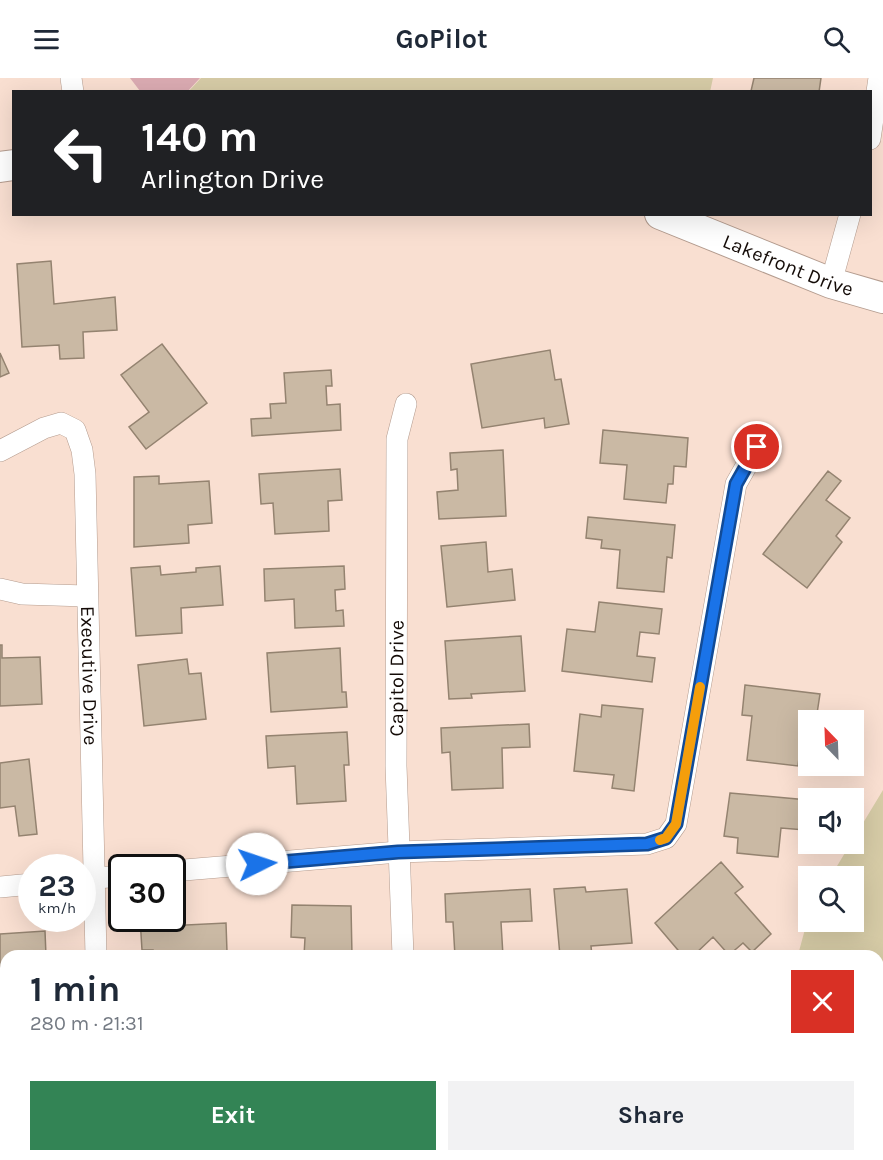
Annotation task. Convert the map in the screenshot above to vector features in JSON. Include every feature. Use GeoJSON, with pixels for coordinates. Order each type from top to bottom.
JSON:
{"type":"FeatureCollection","features":[{"type":"Feature","properties":{"kind":"street"},"geometry":{"type":"LineString","coordinates":[[872,125],[879,78]]}},
{"type":"Feature","properties":{"kind":"street","name":"Lakefront Drive"},"geometry":{"type":"LineString","coordinates":[[665,216],[831,283],[883,298]]}},
{"type":"Feature","properties":{"kind":"street"},"geometry":{"type":"LineString","coordinates":[[831,283],[849,216]]}},
{"type":"Feature","properties":{"kind":"street","name":"Capitol Drive"},"geometry":{"type":"LineString","coordinates":[[403,950],[398,852],[397,439],[406,404]]}},
{"type":"Feature","properties":{"kind":"street","name":"Executive Drive"},"geometry":{"type":"LineString","coordinates":[[0,452],[44,428],[61,423],[75,430],[82,450],[85,474],[89,854]]}},
{"type":"Feature","properties":{"kind":"street"},"geometry":{"type":"LineString","coordinates":[[186,870],[398,852],[647,844],[666,838],[676,824],[736,484],[757,447]]}},
{"type":"Feature","properties":{"kind":"street"},"geometry":{"type":"LineString","coordinates":[[0,589],[22,594],[86,596]]}},
{"type":"Feature","properties":{"kind":"street"},"geometry":{"type":"LineString","coordinates":[[0,888],[18,886]]}},
{"type":"Feature","properties":{"kind":"street","name":"Executive Drive"},"geometry":{"type":"LineString","coordinates":[[94,932],[95,950]]}},
{"type":"Feature","properties":{"kind":"shaded area"},"geometry":{"type":"Polygon","coordinates":[[[130,78],[200,78],[189,90],[139,90],[130,78]]]}},
{"type":"Feature","properties":{"kind":"shaded area"},"geometry":{"type":"Polygon","coordinates":[[[201,78],[713,78],[710,90],[190,90],[201,78]]]}},
{"type":"Feature","properties":{"kind":"shaded area"},"geometry":{"type":"Polygon","coordinates":[[[883,790],[883,950],[799,950],[804,932],[864,932],[864,866],[837,866],[844,854],[864,854],[864,821],[883,790]]]}},
{"type":"Feature","properties":{"kind":"building"},"geometry":{"type":"Polygon","coordinates":[[[754,78],[821,78],[819,90],[751,90],[754,78]]]}},
{"type":"Feature","properties":{"kind":"building"},"geometry":{"type":"Polygon","coordinates":[[[51,261],[54,304],[115,297],[117,330],[83,332],[84,358],[60,359],[59,345],[22,347],[17,264],[51,261]]]}},
{"type":"Feature","properties":{"kind":"building"},"geometry":{"type":"Polygon","coordinates":[[[162,344],[207,403],[146,449],[129,427],[149,412],[121,375],[162,344]]]}},
{"type":"Feature","properties":{"kind":"building"},"geometry":{"type":"Polygon","coordinates":[[[550,350],[555,380],[561,379],[569,424],[545,428],[544,418],[482,428],[471,364],[550,350]]]}},
{"type":"Feature","properties":{"kind":"building"},"geometry":{"type":"Polygon","coordinates":[[[0,353],[9,373],[0,377],[0,353]]]}},
{"type":"Feature","properties":{"kind":"building"},"geometry":{"type":"Polygon","coordinates":[[[331,370],[332,386],[326,386],[327,405],[340,404],[341,430],[252,436],[251,419],[271,418],[270,404],[286,403],[284,373],[331,370]]]}},
{"type":"Feature","properties":{"kind":"building"},"geometry":{"type":"Polygon","coordinates":[[[603,430],[688,438],[686,467],[674,466],[673,484],[668,484],[666,503],[624,499],[627,465],[600,463],[603,430]]]}},
{"type":"Feature","properties":{"kind":"building"},"geometry":{"type":"Polygon","coordinates":[[[503,450],[506,516],[439,519],[437,492],[458,490],[457,469],[451,470],[450,453],[503,450]]]}},
{"type":"Feature","properties":{"kind":"building"},"geometry":{"type":"Polygon","coordinates":[[[340,469],[342,500],[328,501],[329,531],[275,534],[273,503],[261,504],[259,474],[340,469]]]}},
{"type":"Feature","properties":{"kind":"building"},"geometry":{"type":"Polygon","coordinates":[[[828,471],[841,481],[826,500],[850,518],[836,536],[842,542],[807,588],[763,554],[828,471]]]}},
{"type":"Feature","properties":{"kind":"building"},"geometry":{"type":"Polygon","coordinates":[[[159,476],[159,484],[209,481],[212,523],[188,525],[189,543],[134,547],[134,477],[159,476]]]}},
{"type":"Feature","properties":{"kind":"building"},"geometry":{"type":"Polygon","coordinates":[[[588,517],[675,525],[672,558],[667,557],[664,592],[617,588],[620,550],[601,548],[602,540],[586,538],[588,517]]]}},
{"type":"Feature","properties":{"kind":"building"},"geometry":{"type":"Polygon","coordinates":[[[486,542],[488,572],[512,569],[515,600],[447,607],[441,546],[486,542]]]}},
{"type":"Feature","properties":{"kind":"building"},"geometry":{"type":"Polygon","coordinates":[[[160,566],[161,575],[196,572],[196,568],[220,566],[223,605],[181,608],[182,633],[136,636],[131,568],[160,566]]]}},
{"type":"Feature","properties":{"kind":"building"},"geometry":{"type":"Polygon","coordinates":[[[344,566],[345,589],[335,590],[336,611],[343,610],[344,626],[295,628],[294,599],[265,601],[264,569],[344,566]]]}},
{"type":"Feature","properties":{"kind":"building"},"geometry":{"type":"Polygon","coordinates":[[[599,602],[662,609],[659,634],[640,632],[637,656],[655,658],[652,682],[562,671],[567,629],[595,632],[599,602]]]}},
{"type":"Feature","properties":{"kind":"building"},"geometry":{"type":"Polygon","coordinates":[[[521,636],[525,691],[471,694],[472,698],[449,699],[445,641],[521,636]]]}},
{"type":"Feature","properties":{"kind":"building"},"geometry":{"type":"Polygon","coordinates":[[[0,645],[2,645],[2,658],[40,657],[42,704],[0,706],[0,645]]]}},
{"type":"Feature","properties":{"kind":"building"},"geometry":{"type":"Polygon","coordinates":[[[340,648],[342,692],[346,692],[347,707],[271,712],[267,653],[340,648]]]}},
{"type":"Feature","properties":{"kind":"building"},"geometry":{"type":"Polygon","coordinates":[[[187,659],[189,674],[201,673],[206,719],[144,726],[138,665],[187,659]]]}},
{"type":"Feature","properties":{"kind":"building"},"geometry":{"type":"Polygon","coordinates":[[[745,685],[820,694],[818,710],[798,710],[798,766],[747,760],[752,716],[742,715],[745,685]]]}},
{"type":"Feature","properties":{"kind":"building"},"geometry":{"type":"Polygon","coordinates":[[[602,705],[643,709],[634,791],[612,788],[614,775],[574,771],[580,714],[601,717],[602,705]]]}},
{"type":"Feature","properties":{"kind":"building"},"geometry":{"type":"Polygon","coordinates":[[[529,724],[530,747],[502,748],[503,788],[452,790],[450,752],[442,753],[441,728],[529,724]]]}},
{"type":"Feature","properties":{"kind":"building"},"geometry":{"type":"Polygon","coordinates":[[[347,732],[349,765],[344,765],[346,801],[297,804],[295,766],[268,768],[266,736],[347,732]]]}},
{"type":"Feature","properties":{"kind":"building"},"geometry":{"type":"Polygon","coordinates":[[[29,759],[37,834],[19,836],[15,806],[0,808],[0,763],[29,759]]]}},
{"type":"Feature","properties":{"kind":"building"},"geometry":{"type":"Polygon","coordinates":[[[730,793],[798,799],[798,829],[781,828],[778,857],[737,853],[738,838],[724,836],[730,793]]]}},
{"type":"Feature","properties":{"kind":"building"},"geometry":{"type":"Polygon","coordinates":[[[721,862],[743,887],[735,893],[771,934],[754,950],[750,950],[743,943],[735,950],[725,950],[713,937],[699,950],[678,950],[655,923],[721,862]]]}},
{"type":"Feature","properties":{"kind":"building"},"geometry":{"type":"Polygon","coordinates":[[[585,887],[586,892],[627,889],[632,943],[591,946],[591,950],[559,950],[554,889],[585,887]]]}},
{"type":"Feature","properties":{"kind":"building"},"geometry":{"type":"Polygon","coordinates":[[[530,889],[532,921],[501,922],[503,950],[455,950],[453,922],[446,922],[445,894],[530,889]]]}},
{"type":"Feature","properties":{"kind":"building"},"geometry":{"type":"Polygon","coordinates":[[[292,905],[351,906],[352,950],[304,950],[305,938],[291,937],[292,905]]]}},
{"type":"Feature","properties":{"kind":"building"},"geometry":{"type":"Polygon","coordinates":[[[226,923],[227,950],[142,950],[141,932],[186,932],[186,925],[226,923]]]}},
{"type":"Feature","properties":{"kind":"building"},"geometry":{"type":"Polygon","coordinates":[[[45,932],[46,950],[0,950],[0,934],[45,932]]]}},
{"type":"Feature","properties":{"kind":"slow traffic"},"geometry":{"type":"LineString","coordinates":[[660,840],[666,838],[676,824],[700,687]]}},
{"type":"Feature","properties":{"kind":"route"},"geometry":{"type":"LineString","coordinates":[[257,864],[398,852],[647,844],[666,838],[676,824],[736,484],[757,447]]}}]}
